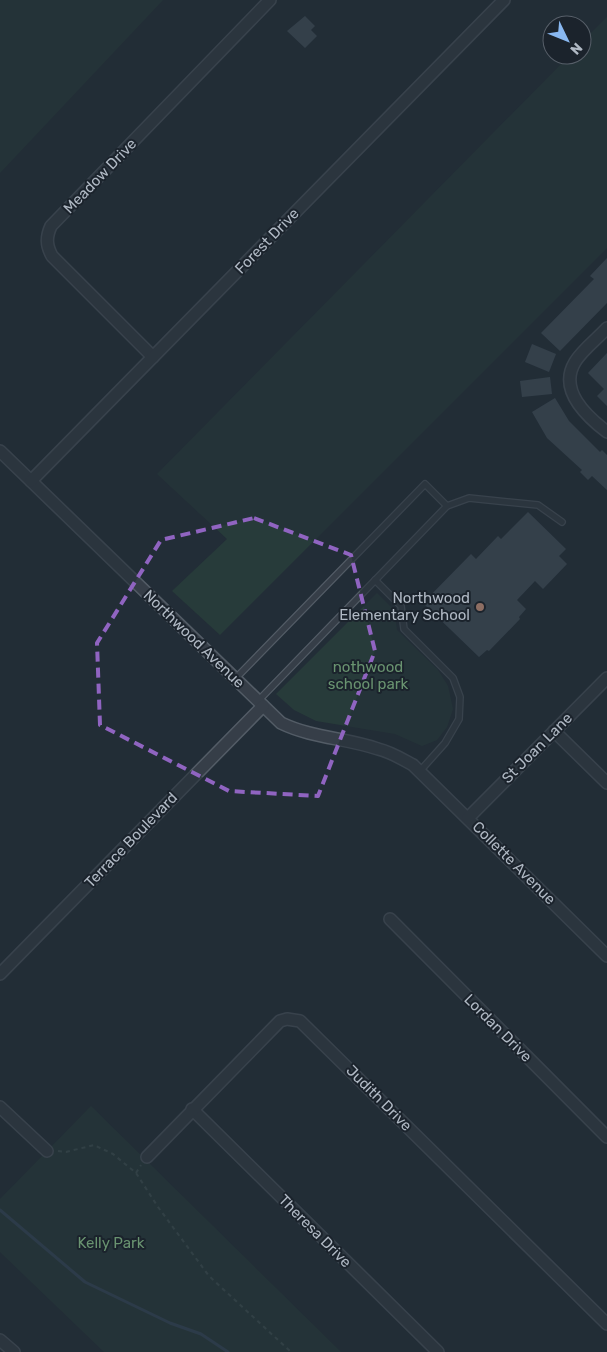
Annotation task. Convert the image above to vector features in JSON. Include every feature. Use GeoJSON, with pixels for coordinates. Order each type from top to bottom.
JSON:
{"type":"FeatureCollection","features":[{"type":"Feature","properties":{"kind":"street","name":"Meadow Drive"},"geometry":{"type":"LineString","coordinates":[[153,357],[52,256],[46,242],[48,233],[51,226],[270,0]]}},
{"type":"Feature","properties":{"kind":"street","name":"Forest Drive"},"geometry":{"type":"LineString","coordinates":[[31,481],[504,0]]}},
{"type":"Feature","properties":{"kind":"street"},"geometry":{"type":"LineString","coordinates":[[607,328],[576,360],[571,369],[569,379],[576,403],[607,432]]}},
{"type":"Feature","properties":{"kind":"street","name":"Northwood Avenue"},"geometry":{"type":"LineString","coordinates":[[0,451],[281,723],[297,731],[379,749],[401,758],[420,771]]}},
{"type":"Feature","properties":{"kind":"street","name":"St Joan Lane"},"geometry":{"type":"LineString","coordinates":[[468,818],[607,678]]}},
{"type":"Feature","properties":{"kind":"street","name":"Terrace Boulevard"},"geometry":{"type":"LineString","coordinates":[[0,974],[260,703]]}},
{"type":"Feature","properties":{"kind":"street"},"geometry":{"type":"LineString","coordinates":[[554,731],[607,783]]}},
{"type":"Feature","properties":{"kind":"street","name":"Collette Avenue"},"geometry":{"type":"LineString","coordinates":[[420,771],[607,956]]}},
{"type":"Feature","properties":{"kind":"street","name":"Lordan Drive"},"geometry":{"type":"LineString","coordinates":[[390,919],[607,1137]]}},
{"type":"Feature","properties":{"kind":"street","name":"Judith Drive"},"geometry":{"type":"LineString","coordinates":[[147,1157],[280,1021],[287,1018],[300,1021],[607,1324]]}},
{"type":"Feature","properties":{"kind":"street"},"geometry":{"type":"LineString","coordinates":[[0,1107],[47,1151]]}},
{"type":"Feature","properties":{"kind":"street","name":"Theresa Drive"},"geometry":{"type":"LineString","coordinates":[[192,1109],[438,1352]]}},
{"type":"Feature","properties":{"kind":"street"},"geometry":{"type":"LineString","coordinates":[[0,1340],[14,1352]]}},
{"type":"Feature","properties":{"kind":"lane"},"geometry":{"type":"LineString","coordinates":[[234,679],[425,484],[448,506]]}},
{"type":"Feature","properties":{"kind":"lane"},"geometry":{"type":"LineString","coordinates":[[260,703],[375,580],[448,506],[469,498],[538,505],[562,522]]}},
{"type":"Feature","properties":{"kind":"lane"},"geometry":{"type":"LineString","coordinates":[[375,580],[401,606],[404,629],[453,678],[460,697],[459,719],[445,743],[420,771]]}},
{"type":"Feature","properties":{"kind":"path"},"geometry":{"type":"LineString","coordinates":[[47,1151],[66,1152],[94,1145],[113,1154],[136,1173],[158,1207],[209,1276],[291,1352]]}},
{"type":"Feature","properties":{"kind":"highlighted area"},"geometry":{"type":"Polygon","coordinates":[[[254,518],[351,555],[375,651],[318,796],[229,791],[100,725],[97,643],[161,540],[254,518]]]}},
{"type":"Feature","properties":{"kind":"green space"},"geometry":{"type":"Polygon","coordinates":[[[0,0],[163,0],[0,173],[0,0]]]}},
{"type":"Feature","properties":{"kind":"green space"},"geometry":{"type":"Polygon","coordinates":[[[607,17],[607,248],[220,635],[172,591],[227,539],[157,474],[560,65],[592,65],[592,32],[607,17]]]}},
{"type":"Feature","properties":{"kind":"green space","name":"nothwood school park"},"geometry":{"type":"Polygon","coordinates":[[[377,593],[394,610],[397,630],[438,670],[448,686],[453,709],[447,727],[437,740],[422,746],[395,734],[316,721],[294,710],[276,694],[377,593]]]}},
{"type":"Feature","properties":{"kind":"green space","name":"Kelly Park"},"geometry":{"type":"Polygon","coordinates":[[[91,1106],[341,1352],[104,1352],[0,1252],[0,1199],[91,1106]]]}},
{"type":"Feature","properties":{"kind":"building"},"geometry":{"type":"Polygon","coordinates":[[[305,16],[315,26],[311,30],[317,36],[305,48],[287,31],[305,16]]]}},
{"type":"Feature","properties":{"kind":"building"},"geometry":{"type":"Polygon","coordinates":[[[607,258],[607,303],[560,351],[541,333],[594,279],[590,276],[607,258]]]}},
{"type":"Feature","properties":{"kind":"building"},"geometry":{"type":"Polygon","coordinates":[[[532,344],[556,354],[549,372],[525,362],[532,344]]]}},
{"type":"Feature","properties":{"kind":"building"},"geometry":{"type":"Polygon","coordinates":[[[607,353],[607,406],[597,396],[604,389],[588,373],[607,353]]]}},
{"type":"Feature","properties":{"kind":"building"},"geometry":{"type":"Polygon","coordinates":[[[550,377],[552,394],[522,397],[520,381],[550,377]]]}},
{"type":"Feature","properties":{"kind":"building"},"geometry":{"type":"Polygon","coordinates":[[[555,398],[569,421],[600,452],[602,450],[607,455],[607,490],[592,476],[588,480],[580,472],[582,470],[547,438],[532,412],[555,398]]]}},
{"type":"Feature","properties":{"kind":"building"},"geometry":{"type":"Polygon","coordinates":[[[528,512],[566,549],[559,556],[567,564],[543,589],[535,581],[517,600],[526,609],[519,617],[520,619],[489,651],[487,650],[479,657],[423,603],[471,554],[476,559],[498,536],[501,539],[528,512]]]}},
{"type":"Feature","properties":{"kind":"waterway"},"geometry":{"type":"LineString","coordinates":[[0,1210],[85,1282],[170,1323],[201,1334],[228,1352]]}},
{"type":"Feature","properties":{"kind":"place","name":"Northwood Elementary School"},"geometry":{"type":"Point","coordinates":[480,607]}}]}
